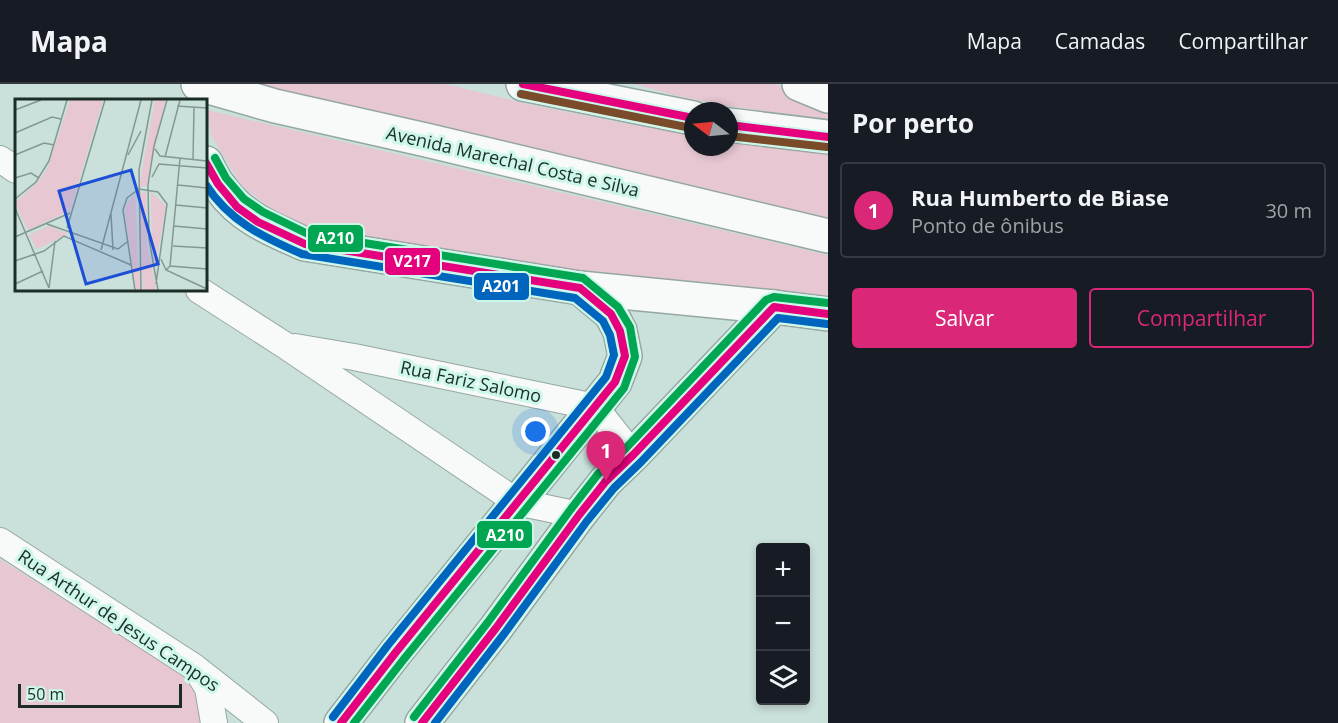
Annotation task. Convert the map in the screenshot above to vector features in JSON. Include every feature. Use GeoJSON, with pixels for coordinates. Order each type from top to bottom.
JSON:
{"type":"FeatureCollection","features":[{"type":"Feature","properties":{"kind":"main road"},"geometry":{"type":"LineString","coordinates":[[177,84],[179,99]]}},
{"type":"Feature","properties":{"kind":"main road","name":"Avenida Marechal Costa e Silva"},"geometry":{"type":"LineString","coordinates":[[198,84],[275,106],[828,236]]}},
{"type":"Feature","properties":{"kind":"main road"},"geometry":{"type":"LineString","coordinates":[[523,84],[684,116]]}},
{"type":"Feature","properties":{"kind":"main road"},"geometry":{"type":"LineString","coordinates":[[799,84],[828,96]]}},
{"type":"Feature","properties":{"kind":"main road"},"geometry":{"type":"LineString","coordinates":[[738,126],[828,137]]}},
{"type":"Feature","properties":{"kind":"main road"},"geometry":{"type":"LineString","coordinates":[[207,165],[220,189],[244,213],[270,229],[305,244],[580,288],[828,314]]}},
{"type":"Feature","properties":{"kind":"main road"},"geometry":{"type":"LineString","coordinates":[[340,723],[615,382],[625,356],[620,331],[611,314],[580,288]]}},
{"type":"Feature","properties":{"kind":"main road"},"geometry":{"type":"LineString","coordinates":[[422,723],[606,482],[774,307]]}},
{"type":"Feature","properties":{"kind":"street"},"geometry":{"type":"LineString","coordinates":[[0,159],[15,169]]}},
{"type":"Feature","properties":{"kind":"street","name":"Rua Fariz Salomo"},"geometry":{"type":"LineString","coordinates":[[202,291],[517,502],[579,515]]}},
{"type":"Feature","properties":{"kind":"street","name":"Rua Fariz Salomo"},"geometry":{"type":"LineString","coordinates":[[286,346],[354,357],[595,407]]}},
{"type":"Feature","properties":{"kind":"street"},"geometry":{"type":"LineString","coordinates":[[595,407],[633,455]]}},
{"type":"Feature","properties":{"kind":"street","name":"Rua Arthur de Jesus Campos"},"geometry":{"type":"LineString","coordinates":[[0,541],[194,667],[265,723]]}},
{"type":"Feature","properties":{"kind":"street"},"geometry":{"type":"LineString","coordinates":[[194,667],[208,688],[214,723]]}},
{"type":"Feature","properties":{"kind":"shaded area"},"geometry":{"type":"Polygon","coordinates":[[[239,84],[446,84],[531,105],[684,133],[684,156],[738,156],[738,141],[828,151],[828,223],[239,84]]]}},
{"type":"Feature","properties":{"kind":"shaded area"},"geometry":{"type":"Polygon","coordinates":[[[634,84],[775,84],[828,108],[828,119],[738,107],[738,102],[708,102],[634,84]]]}},
{"type":"Feature","properties":{"kind":"shaded area"},"geometry":{"type":"Polygon","coordinates":[[[207,110],[828,255],[828,308],[654,284],[338,234],[305,226],[272,209],[242,186],[211,135],[207,110]]]}},
{"type":"Feature","properties":{"kind":"shaded area"},"geometry":{"type":"Polygon","coordinates":[[[0,559],[190,680],[210,723],[0,723],[0,559]]]}},
{"type":"Feature","properties":{"kind":"transit line","name":"V217"},"geometry":{"type":"LineString","coordinates":[[523,84],[684,116]]}},
{"type":"Feature","properties":{"kind":"transit line"},"geometry":{"type":"LineString","coordinates":[[521,94],[684,127]]}},
{"type":"Feature","properties":{"kind":"transit line","name":"V217"},"geometry":{"type":"LineString","coordinates":[[738,126],[828,137]]}},
{"type":"Feature","properties":{"kind":"transit line"},"geometry":{"type":"LineString","coordinates":[[738,137],[827,147]]}},
{"type":"Feature","properties":{"kind":"transit line","name":"A210"},"geometry":{"type":"LineString","coordinates":[[215,158],[226,178],[244,199],[263,212],[308,234],[583,278],[618,307],[630,327],[635,357],[624,388],[354,723]]}},
{"type":"Feature","properties":{"kind":"transit line","name":"V217"},"geometry":{"type":"LineString","coordinates":[[207,165],[218,184],[237,207],[258,222],[305,244],[580,288],[611,314],[620,331],[625,356],[615,382],[341,723]]}},
{"type":"Feature","properties":{"kind":"transit line","name":"A201"},"geometry":{"type":"LineString","coordinates":[[207,186],[225,209],[248,227],[302,254],[575,298],[603,321],[610,335],[614,355],[606,377],[388,645],[333,717]]}},
{"type":"Feature","properties":{"kind":"transit line","name":"A210"},"geometry":{"type":"LineString","coordinates":[[414,717],[598,474],[626,448],[766,300],[774,297],[828,303]]}},
{"type":"Feature","properties":{"kind":"transit line","name":"V217"},"geometry":{"type":"LineString","coordinates":[[422,723],[606,481],[774,307],[828,314]]}},
{"type":"Feature","properties":{"kind":"transit line","name":"A201"},"geometry":{"type":"LineString","coordinates":[[435,723],[614,488],[778,318],[827,324]]}},
{"type":"Feature","properties":{"kind":"place","name":"Rua Humberto de Biase"},"geometry":{"type":"Point","coordinates":[606,481]}}]}
